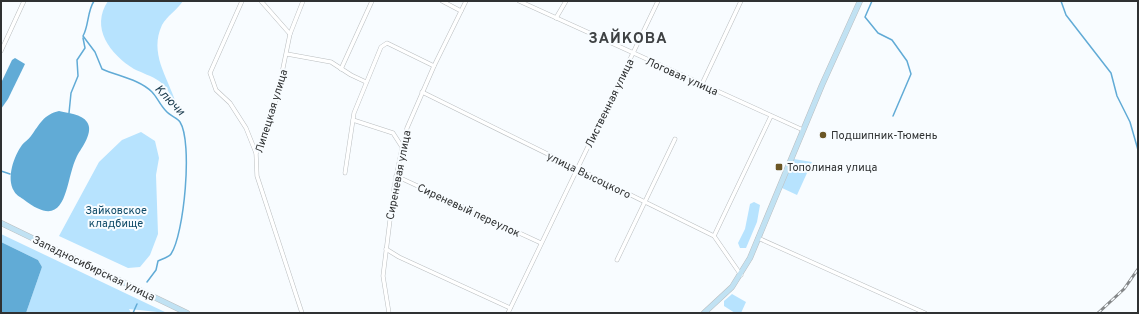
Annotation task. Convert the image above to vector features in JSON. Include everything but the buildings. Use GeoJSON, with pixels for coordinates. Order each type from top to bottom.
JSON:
{"type":"FeatureCollection","features":[{"type":"Feature","properties":{"kind":"main road"},"geometry":{"type":"LineString","coordinates":[[704,313],[732,286],[741,275],[860,1]]}},
{"type":"Feature","properties":{"kind":"main road","name":"Западносибирская улица"},"geometry":{"type":"LineString","coordinates":[[1,223],[187,313]]}},
{"type":"Feature","properties":{"kind":"street"},"geometry":{"type":"LineString","coordinates":[[1,51],[24,1]]}},
{"type":"Feature","properties":{"kind":"street"},"geometry":{"type":"LineString","coordinates":[[242,1],[210,73],[216,90],[230,103],[246,128],[256,153]]}},
{"type":"Feature","properties":{"kind":"street"},"geometry":{"type":"LineString","coordinates":[[261,1],[290,34]]}},
{"type":"Feature","properties":{"kind":"street","name":"Липецкая улица"},"geometry":{"type":"LineString","coordinates":[[302,313],[257,176],[256,153],[264,137],[277,97],[290,34],[304,1]]}},
{"type":"Feature","properties":{"kind":"street"},"geometry":{"type":"LineString","coordinates":[[341,69],[372,1]]}},
{"type":"Feature","properties":{"kind":"street"},"geometry":{"type":"LineString","coordinates":[[442,1],[461,11]]}},
{"type":"Feature","properties":{"kind":"street","name":"Сиреневая улица"},"geometry":{"type":"LineString","coordinates":[[389,313],[383,276],[396,176],[402,147],[407,128],[422,92],[466,1]]}},
{"type":"Feature","properties":{"kind":"street","name":"Логовая улица"},"geometry":{"type":"LineString","coordinates":[[519,1],[803,130]]}},
{"type":"Feature","properties":{"kind":"street"},"geometry":{"type":"LineString","coordinates":[[556,18],[566,1]]}},
{"type":"Feature","properties":{"kind":"street","name":"Лиственная улица"},"geometry":{"type":"LineString","coordinates":[[508,313],[658,1]]}},
{"type":"Feature","properties":{"kind":"street"},"geometry":{"type":"LineString","coordinates":[[702,84],[741,1]]}},
{"type":"Feature","properties":{"kind":"street"},"geometry":{"type":"LineString","coordinates":[[345,173],[353,120],[366,82],[381,47],[387,43],[434,66]]}},
{"type":"Feature","properties":{"kind":"street"},"geometry":{"type":"LineString","coordinates":[[287,54],[331,62],[366,82]]}},
{"type":"Feature","properties":{"kind":"street","name":"улица Высоцкого"},"geometry":{"type":"LineString","coordinates":[[422,92],[714,236],[741,275]]}},
{"type":"Feature","properties":{"kind":"street"},"geometry":{"type":"LineString","coordinates":[[714,236],[771,116]]}},
{"type":"Feature","properties":{"kind":"street"},"geometry":{"type":"LineString","coordinates":[[353,120],[393,133],[402,147]]}},
{"type":"Feature","properties":{"kind":"street"},"geometry":{"type":"LineString","coordinates":[[617,260],[675,139]]}},
{"type":"Feature","properties":{"kind":"street","name":"Сиреневый переулок"},"geometry":{"type":"LineString","coordinates":[[396,176],[541,243]]}},
{"type":"Feature","properties":{"kind":"street"},"geometry":{"type":"LineString","coordinates":[[758,238],[925,313]]}},
{"type":"Feature","properties":{"kind":"street"},"geometry":{"type":"LineString","coordinates":[[386,249],[399,257],[510,308]]}},
{"type":"Feature","properties":{"kind":"green space"},"geometry":{"type":"Polygon","coordinates":[[[108,1],[183,1],[162,25],[158,35],[157,45],[158,55],[176,103],[162,83],[125,63],[110,48],[105,40],[101,21],[103,11],[108,1]]]}},
{"type":"Feature","properties":{"kind":"green space","name":"Зайковское кладбище"},"geometry":{"type":"Polygon","coordinates":[[[141,132],[155,141],[159,158],[156,175],[158,234],[150,255],[140,267],[128,268],[59,236],[99,162],[122,140],[141,132]]]}},
{"type":"Feature","properties":{"kind":"green space"},"geometry":{"type":"Polygon","coordinates":[[[794,159],[812,162],[797,195],[782,188],[794,159]]]}},
{"type":"Feature","properties":{"kind":"green space"},"geometry":{"type":"Polygon","coordinates":[[[754,202],[760,205],[757,222],[746,248],[740,248],[738,243],[745,229],[750,204],[754,202]]]}},
{"type":"Feature","properties":{"kind":"green space"},"geometry":{"type":"Polygon","coordinates":[[[1,234],[167,313],[129,309],[131,313],[26,313],[42,267],[38,260],[1,242],[1,234]]]}},
{"type":"Feature","properties":{"kind":"green space"},"geometry":{"type":"Polygon","coordinates":[[[732,294],[746,302],[741,313],[735,313],[724,306],[724,301],[732,294]]]}},
{"type":"Feature","properties":{"kind":"shaded area"},"geometry":{"type":"Polygon","coordinates":[[[15,58],[25,64],[8,99],[1,109],[1,83],[12,60],[15,58]]]}},
{"type":"Feature","properties":{"kind":"shaded area"},"geometry":{"type":"Polygon","coordinates":[[[59,111],[82,117],[87,122],[89,130],[77,156],[62,201],[57,208],[49,211],[38,209],[16,194],[12,186],[11,174],[16,155],[22,145],[46,117],[59,111]]]}},
{"type":"Feature","properties":{"kind":"shaded area"},"geometry":{"type":"Polygon","coordinates":[[[1,242],[38,260],[42,267],[26,313],[1,313],[1,242]]]}},
{"type":"Feature","properties":{"kind":"waterway","name":"Ключи"},"geometry":{"type":"LineString","coordinates":[[94,1],[83,36],[95,52],[102,69],[134,81],[147,88],[154,94],[168,113],[180,122],[184,133],[186,168],[180,228],[176,244],[171,254],[158,261],[156,270],[147,282]]}},
{"type":"Feature","properties":{"kind":"waterway"},"geometry":{"type":"LineString","coordinates":[[872,1],[865,17],[878,33],[892,40],[907,61],[911,74],[893,116]]}},
{"type":"Feature","properties":{"kind":"waterway"},"geometry":{"type":"LineString","coordinates":[[1061,1],[1066,15],[1111,73],[1117,96],[1130,122],[1138,150]]}},
{"type":"Feature","properties":{"kind":"waterway"},"geometry":{"type":"LineString","coordinates":[[69,113],[71,93],[78,76],[77,60],[85,48],[83,38]]}},
{"type":"Feature","properties":{"kind":"waterway"},"geometry":{"type":"LineString","coordinates":[[1,171],[10,174]]}},
{"type":"Feature","properties":{"kind":"waterway","name":"Ключи"},"geometry":{"type":"LineString","coordinates":[[133,313],[137,304]]}},
{"type":"Feature","properties":{"kind":"railway"},"geometry":{"type":"LineString","coordinates":[[1098,313],[1124,289],[1138,269]]}},
{"type":"Feature","properties":{"kind":"place","name":"Подшипник-Тюмень"},"geometry":{"type":"Point","coordinates":[823,135]}},
{"type":"Feature","properties":{"kind":"place","name":"Тополиная улица"},"geometry":{"type":"Point","coordinates":[779,167]}},
{"type":"Feature","properties":{"kind":"district","name":"ЗАЙКОВА"},"geometry":{"type":"Point","coordinates":[628,38]}}]}
